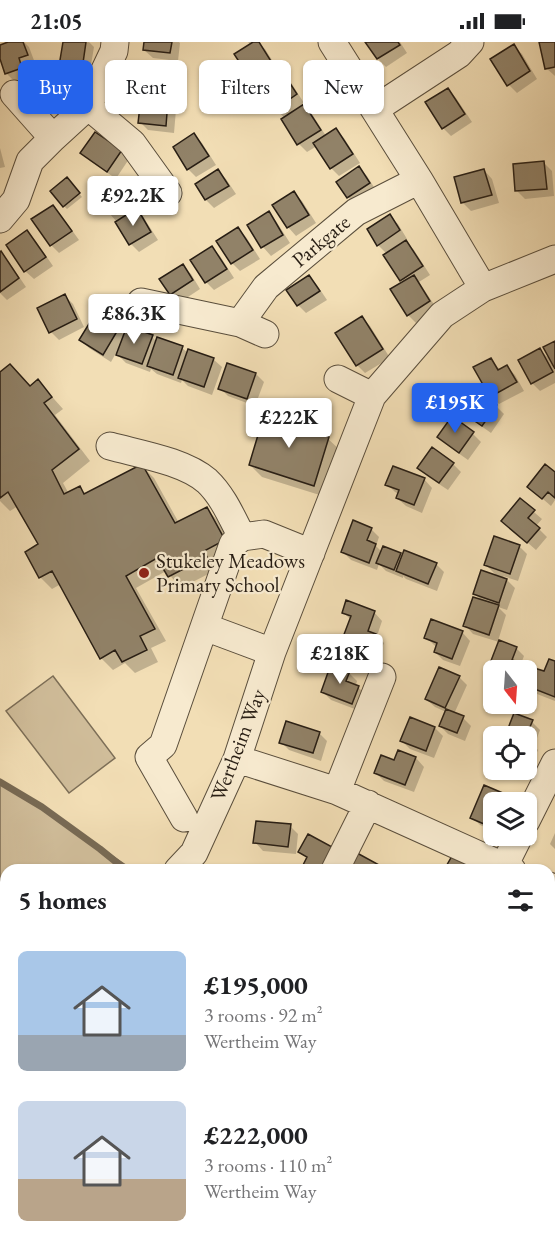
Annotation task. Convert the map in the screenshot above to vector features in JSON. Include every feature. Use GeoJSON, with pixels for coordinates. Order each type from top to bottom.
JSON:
{"type":"FeatureCollection","features":[{"type":"Feature","properties":{"kind":"street"},"geometry":{"type":"LineString","coordinates":[[93,95],[114,51],[115,42]]}},
{"type":"Feature","properties":{"kind":"street"},"geometry":{"type":"LineString","coordinates":[[332,42],[344,60]]}},
{"type":"Feature","properties":{"kind":"street"},"geometry":{"type":"LineString","coordinates":[[384,103],[459,54],[470,42]]}},
{"type":"Feature","properties":{"kind":"street"},"geometry":{"type":"LineString","coordinates":[[14,94],[53,138]]}},
{"type":"Feature","properties":{"kind":"street"},"geometry":{"type":"LineString","coordinates":[[93,110],[132,143],[168,193]]}},
{"type":"Feature","properties":{"kind":"street"},"geometry":{"type":"LineString","coordinates":[[0,219],[16,200],[30,161],[79,114]]}},
{"type":"Feature","properties":{"kind":"street"},"geometry":{"type":"LineString","coordinates":[[378,114],[483,288]]}},
{"type":"Feature","properties":{"kind":"street","name":"Parkgate"},"geometry":{"type":"LineString","coordinates":[[240,323],[266,287],[356,212],[419,180]]}},
{"type":"Feature","properties":{"kind":"street","name":"Wertheim Way"},"geometry":{"type":"LineString","coordinates":[[184,864],[194,853],[237,759],[272,652],[372,396],[442,315],[483,288],[555,259]]}},
{"type":"Feature","properties":{"kind":"street"},"geometry":{"type":"LineString","coordinates":[[141,302],[240,323],[265,334]]}},
{"type":"Feature","properties":{"kind":"street"},"geometry":{"type":"LineString","coordinates":[[338,379],[372,396]]}},
{"type":"Feature","properties":{"kind":"street"},"geometry":{"type":"LineString","coordinates":[[110,446],[183,466],[207,481],[221,499],[242,537]]}},
{"type":"Feature","properties":{"kind":"street"},"geometry":{"type":"LineString","coordinates":[[184,818],[150,757],[163,745],[233,544],[242,537],[264,534],[311,553]]}},
{"type":"Feature","properties":{"kind":"street"},"geometry":{"type":"LineString","coordinates":[[205,627],[272,652]]}},
{"type":"Feature","properties":{"kind":"street"},"geometry":{"type":"LineString","coordinates":[[337,791],[382,677]]}},
{"type":"Feature","properties":{"kind":"street"},"geometry":{"type":"LineString","coordinates":[[237,759],[337,791],[495,864]]}},
{"type":"Feature","properties":{"kind":"street"},"geometry":{"type":"LineString","coordinates":[[537,799],[555,763]]}},
{"type":"Feature","properties":{"kind":"street"},"geometry":{"type":"LineString","coordinates":[[338,864],[368,804]]}},
{"type":"Feature","properties":{"kind":"street"},"geometry":{"type":"LineString","coordinates":[[508,864],[515,846]]}},
{"type":"Feature","properties":{"kind":"shaded area"},"geometry":{"type":"Polygon","coordinates":[[[53,676],[115,758],[69,793],[6,711],[53,676]]]}},
{"type":"Feature","properties":{"kind":"shaded area"},"geometry":{"type":"Polygon","coordinates":[[[0,780],[124,864],[0,864],[0,780]]]}},
{"type":"Feature","properties":{"kind":"building"},"geometry":{"type":"Polygon","coordinates":[[[8,42],[23,42],[28,55],[19,58],[18,69],[5,74],[0,59],[0,45],[8,42]]]}},
{"type":"Feature","properties":{"kind":"building"},"geometry":{"type":"Polygon","coordinates":[[[63,42],[86,42],[83,60],[60,60],[63,42]]]}},
{"type":"Feature","properties":{"kind":"building"},"geometry":{"type":"Polygon","coordinates":[[[144,42],[172,42],[170,53],[143,50],[144,42]]]}},
{"type":"Feature","properties":{"kind":"building"},"geometry":{"type":"Polygon","coordinates":[[[253,42],[259,42],[270,60],[238,60],[234,54],[253,42]]]}},
{"type":"Feature","properties":{"kind":"building"},"geometry":{"type":"Polygon","coordinates":[[[365,42],[398,42],[400,45],[377,59],[365,42]]]}},
{"type":"Feature","properties":{"kind":"building"},"geometry":{"type":"Polygon","coordinates":[[[539,42],[555,42],[555,67],[545,69],[539,42]]]}},
{"type":"Feature","properties":{"kind":"building"},"geometry":{"type":"Polygon","coordinates":[[[514,44],[530,71],[507,86],[490,59],[514,44]]]}},
{"type":"Feature","properties":{"kind":"building"},"geometry":{"type":"Polygon","coordinates":[[[291,85],[297,94],[291,98],[291,85]]]}},
{"type":"Feature","properties":{"kind":"building"},"geometry":{"type":"Polygon","coordinates":[[[448,88],[465,114],[442,129],[425,102],[448,88]]]}},
{"type":"Feature","properties":{"kind":"building"},"geometry":{"type":"Polygon","coordinates":[[[303,105],[303,114],[311,114],[321,130],[297,145],[281,119],[303,105]]]}},
{"type":"Feature","properties":{"kind":"building"},"geometry":{"type":"Polygon","coordinates":[[[139,114],[167,114],[166,126],[138,123],[139,114]]]}},
{"type":"Feature","properties":{"kind":"building"},"geometry":{"type":"Polygon","coordinates":[[[336,128],[353,154],[330,169],[313,143],[336,128]]]}},
{"type":"Feature","properties":{"kind":"building"},"geometry":{"type":"Polygon","coordinates":[[[95,132],[122,150],[107,172],[80,153],[95,132]]]}},
{"type":"Feature","properties":{"kind":"building"},"geometry":{"type":"Polygon","coordinates":[[[194,133],[209,156],[187,170],[173,147],[194,133]]]}},
{"type":"Feature","properties":{"kind":"building"},"geometry":{"type":"Polygon","coordinates":[[[544,161],[547,189],[515,191],[513,164],[544,161]]]}},
{"type":"Feature","properties":{"kind":"building"},"geometry":{"type":"Polygon","coordinates":[[[359,166],[370,183],[347,198],[336,182],[359,166]]]}},
{"type":"Feature","properties":{"kind":"building"},"geometry":{"type":"Polygon","coordinates":[[[218,169],[229,186],[205,200],[195,184],[218,169]]]}},
{"type":"Feature","properties":{"kind":"building"},"geometry":{"type":"Polygon","coordinates":[[[484,169],[492,195],[461,203],[454,177],[484,169]]]}},
{"type":"Feature","properties":{"kind":"building"},"geometry":{"type":"Polygon","coordinates":[[[67,177],[80,193],[63,207],[50,191],[67,177]]]}},
{"type":"Feature","properties":{"kind":"building"},"geometry":{"type":"Polygon","coordinates":[[[115,177],[129,200],[108,214],[93,191],[115,177]]]}},
{"type":"Feature","properties":{"kind":"building"},"geometry":{"type":"Polygon","coordinates":[[[294,191],[309,215],[287,228],[272,205],[294,191]]]}},
{"type":"Feature","properties":{"kind":"building"},"geometry":{"type":"Polygon","coordinates":[[[53,205],[72,231],[50,246],[31,219],[53,205]]]}},
{"type":"Feature","properties":{"kind":"building"},"geometry":{"type":"Polygon","coordinates":[[[137,208],[151,232],[129,245],[115,222],[137,208]]]}},
{"type":"Feature","properties":{"kind":"building"},"geometry":{"type":"Polygon","coordinates":[[[269,211],[283,235],[261,248],[247,225],[269,211]]]}},
{"type":"Feature","properties":{"kind":"building"},"geometry":{"type":"Polygon","coordinates":[[[390,214],[400,230],[377,246],[367,229],[390,214]]]}},
{"type":"Feature","properties":{"kind":"building"},"geometry":{"type":"Polygon","coordinates":[[[238,227],[253,250],[231,264],[216,241],[238,227]]]}},
{"type":"Feature","properties":{"kind":"building"},"geometry":{"type":"Polygon","coordinates":[[[27,230],[46,257],[24,272],[6,245],[27,230]]]}},
{"type":"Feature","properties":{"kind":"building"},"geometry":{"type":"Polygon","coordinates":[[[406,240],[423,266],[400,281],[383,255],[406,240]]]}},
{"type":"Feature","properties":{"kind":"building"},"geometry":{"type":"Polygon","coordinates":[[[212,246],[227,269],[205,283],[190,260],[212,246]]]}},
{"type":"Feature","properties":{"kind":"building"},"geometry":{"type":"Polygon","coordinates":[[[0,252],[19,278],[0,292],[0,252]]]}},
{"type":"Feature","properties":{"kind":"building"},"geometry":{"type":"Polygon","coordinates":[[[183,264],[193,280],[170,295],[159,279],[183,264]]]}},
{"type":"Feature","properties":{"kind":"building"},"geometry":{"type":"Polygon","coordinates":[[[309,275],[320,291],[297,306],[286,290],[309,275]]]}},
{"type":"Feature","properties":{"kind":"building"},"geometry":{"type":"Polygon","coordinates":[[[414,275],[430,301],[407,316],[390,289],[414,275]]]}},
{"type":"Feature","properties":{"kind":"building"},"geometry":{"type":"Polygon","coordinates":[[[65,294],[77,319],[49,333],[37,308],[65,294]]]}},
{"type":"Feature","properties":{"kind":"building"},"geometry":{"type":"Polygon","coordinates":[[[95,314],[119,328],[103,355],[79,340],[95,314]]]}},
{"type":"Feature","properties":{"kind":"building"},"geometry":{"type":"Polygon","coordinates":[[[362,316],[383,349],[356,366],[335,333],[362,316]]]}},
{"type":"Feature","properties":{"kind":"building"},"geometry":{"type":"Polygon","coordinates":[[[127,326],[153,335],[142,364],[116,355],[127,326]]]}},
{"type":"Feature","properties":{"kind":"building"},"geometry":{"type":"Polygon","coordinates":[[[157,337],[183,346],[173,375],[147,366],[157,337]]]}},
{"type":"Feature","properties":{"kind":"building"},"geometry":{"type":"Polygon","coordinates":[[[555,341],[555,369],[543,347],[555,341]]]}},
{"type":"Feature","properties":{"kind":"building"},"geometry":{"type":"Polygon","coordinates":[[[540,348],[553,372],[531,384],[518,360],[540,348]]]}},
{"type":"Feature","properties":{"kind":"building"},"geometry":{"type":"Polygon","coordinates":[[[188,349],[214,358],[204,387],[178,378],[188,349]]]}},
{"type":"Feature","properties":{"kind":"building"},"geometry":{"type":"Polygon","coordinates":[[[491,358],[498,370],[507,365],[517,382],[490,397],[473,367],[491,358]]]}},
{"type":"Feature","properties":{"kind":"building"},"geometry":{"type":"Polygon","coordinates":[[[227,363],[256,373],[247,399],[218,389],[227,363]]]}},
{"type":"Feature","properties":{"kind":"building"},"geometry":{"type":"Polygon","coordinates":[[[10,364],[30,386],[38,379],[52,397],[44,403],[79,449],[52,470],[64,494],[80,486],[84,494],[142,464],[175,523],[207,507],[225,540],[204,551],[207,557],[168,577],[157,558],[126,576],[155,629],[140,636],[147,650],[122,662],[115,650],[100,659],[52,571],[39,578],[25,552],[38,544],[8,492],[0,498],[0,372],[10,364]]]}},
{"type":"Feature","properties":{"kind":"building"},"geometry":{"type":"Polygon","coordinates":[[[475,389],[497,405],[482,426],[459,410],[475,389]]]}},
{"type":"Feature","properties":{"kind":"building"},"geometry":{"type":"Polygon","coordinates":[[[264,415],[288,422],[290,415],[313,422],[310,431],[329,437],[314,486],[249,465],[264,415]]]}},
{"type":"Feature","properties":{"kind":"building"},"geometry":{"type":"Polygon","coordinates":[[[452,416],[474,432],[459,453],[437,437],[452,416]]]}},
{"type":"Feature","properties":{"kind":"building"},"geometry":{"type":"Polygon","coordinates":[[[432,447],[454,463],[439,483],[417,468],[432,447]]]}},
{"type":"Feature","properties":{"kind":"building"},"geometry":{"type":"Polygon","coordinates":[[[545,464],[555,472],[555,498],[548,492],[542,499],[527,487],[545,464]]]}},
{"type":"Feature","properties":{"kind":"building"},"geometry":{"type":"Polygon","coordinates":[[[393,466],[425,478],[414,505],[396,498],[399,490],[385,485],[393,466]]]}},
{"type":"Feature","properties":{"kind":"building"},"geometry":{"type":"Polygon","coordinates":[[[520,498],[535,510],[528,518],[540,528],[527,543],[501,521],[520,498]]]}},
{"type":"Feature","properties":{"kind":"building"},"geometry":{"type":"Polygon","coordinates":[[[353,520],[372,528],[367,540],[376,544],[369,563],[341,552],[353,520]]]}},
{"type":"Feature","properties":{"kind":"building"},"geometry":{"type":"Polygon","coordinates":[[[494,536],[520,545],[510,574],[484,565],[494,536]]]}},
{"type":"Feature","properties":{"kind":"building"},"geometry":{"type":"Polygon","coordinates":[[[383,546],[401,553],[394,570],[376,563],[383,546]]]}},
{"type":"Feature","properties":{"kind":"building"},"geometry":{"type":"Polygon","coordinates":[[[404,550],[437,563],[428,584],[396,571],[404,550]]]}},
{"type":"Feature","properties":{"kind":"building"},"geometry":{"type":"Polygon","coordinates":[[[481,570],[507,579],[499,603],[473,594],[481,570]]]}},
{"type":"Feature","properties":{"kind":"building"},"geometry":{"type":"Polygon","coordinates":[[[473,597],[499,605],[489,635],[463,626],[473,597]]]}},
{"type":"Feature","properties":{"kind":"building"},"geometry":{"type":"Polygon","coordinates":[[[346,600],[375,611],[368,631],[376,634],[371,648],[343,637],[351,616],[342,613],[346,600]]]}},
{"type":"Feature","properties":{"kind":"building"},"geometry":{"type":"Polygon","coordinates":[[[431,619],[463,631],[452,659],[434,652],[437,643],[424,638],[431,619]]]}},
{"type":"Feature","properties":{"kind":"building"},"geometry":{"type":"Polygon","coordinates":[[[499,640],[517,647],[512,660],[491,660],[499,640]]]}},
{"type":"Feature","properties":{"kind":"building"},"geometry":{"type":"Polygon","coordinates":[[[549,659],[555,661],[555,697],[537,690],[537,669],[544,671],[549,659]]]}},
{"type":"Feature","properties":{"kind":"building"},"geometry":{"type":"Polygon","coordinates":[[[331,664],[350,671],[346,681],[359,686],[352,704],[321,692],[331,664]]]}},
{"type":"Feature","properties":{"kind":"building"},"geometry":{"type":"Polygon","coordinates":[[[439,667],[460,676],[445,708],[425,699],[439,667]]]}},
{"type":"Feature","properties":{"kind":"building"},"geometry":{"type":"Polygon","coordinates":[[[446,709],[464,716],[457,733],[439,726],[446,709]]]}},
{"type":"Feature","properties":{"kind":"building"},"geometry":{"type":"Polygon","coordinates":[[[514,714],[533,720],[530,726],[509,726],[514,714]]]}},
{"type":"Feature","properties":{"kind":"building"},"geometry":{"type":"Polygon","coordinates":[[[410,717],[435,727],[426,751],[400,741],[410,717]]]}},
{"type":"Feature","properties":{"kind":"building"},"geometry":{"type":"Polygon","coordinates":[[[286,721],[320,732],[313,753],[279,743],[286,721]]]}},
{"type":"Feature","properties":{"kind":"building"},"geometry":{"type":"Polygon","coordinates":[[[398,750],[416,757],[405,785],[374,773],[381,755],[394,760],[398,750]]]}},
{"type":"Feature","properties":{"kind":"building"},"geometry":{"type":"Polygon","coordinates":[[[484,785],[500,792],[483,792],[483,824],[470,818],[484,785]]]}},
{"type":"Feature","properties":{"kind":"building"},"geometry":{"type":"Polygon","coordinates":[[[256,821],[291,824],[288,847],[253,843],[256,821]]]}},
{"type":"Feature","properties":{"kind":"building"},"geometry":{"type":"Polygon","coordinates":[[[308,834],[334,848],[326,864],[304,864],[307,857],[298,852],[308,834]]]}},
{"type":"Feature","properties":{"kind":"building"},"geometry":{"type":"Polygon","coordinates":[[[357,853],[377,864],[351,864],[357,853]]]}},
{"type":"Feature","properties":{"kind":"building"},"geometry":{"type":"Polygon","coordinates":[[[452,856],[468,864],[447,864],[452,856]]]}},
{"type":"Feature","properties":{"kind":"waterway"},"geometry":{"type":"LineString","coordinates":[[0,782],[42,807],[119,864]]}},
{"type":"Feature","properties":{"kind":"place","name":"Stukeley Meadows Primary School"},"geometry":{"type":"Point","coordinates":[144,573]}}]}
